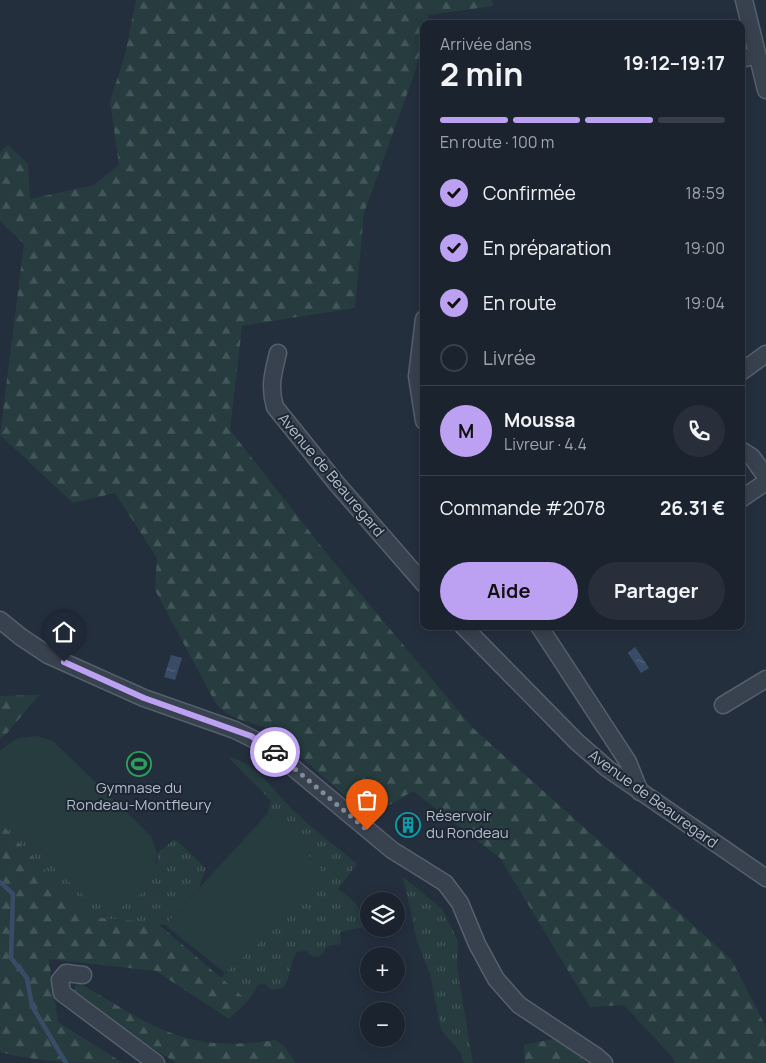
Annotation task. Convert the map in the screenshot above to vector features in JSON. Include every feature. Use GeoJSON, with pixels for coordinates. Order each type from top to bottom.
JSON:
{"type":"FeatureCollection","features":[{"type":"Feature","properties":{"kind":"street"},"geometry":{"type":"LineString","coordinates":[[744,0],[749,57],[766,90]]}},
{"type":"Feature","properties":{"kind":"street","name":"Avenue de Beauregard"},"geometry":{"type":"LineString","coordinates":[[278,353],[270,392],[275,406],[337,484],[420,579]]}},
{"type":"Feature","properties":{"kind":"street"},"geometry":{"type":"LineString","coordinates":[[745,369],[766,354]]}},
{"type":"Feature","properties":{"kind":"street"},"geometry":{"type":"LineString","coordinates":[[420,357],[418,376],[420,391]]}},
{"type":"Feature","properties":{"kind":"street"},"geometry":{"type":"LineString","coordinates":[[745,452],[752,456],[766,477]]}},
{"type":"Feature","properties":{"kind":"street"},"geometry":{"type":"LineString","coordinates":[[745,496],[766,482]]}},
{"type":"Feature","properties":{"kind":"street"},"geometry":{"type":"LineString","coordinates":[[0,620],[48,655],[144,698],[236,730],[267,746],[392,850],[445,883],[460,903],[477,944],[496,979],[519,1005],[604,1063]]}},
{"type":"Feature","properties":{"kind":"street","name":"Avenue de Beauregard"},"geometry":{"type":"LineString","coordinates":[[467,630],[578,742],[608,768],[766,878]]}},
{"type":"Feature","properties":{"kind":"street"},"geometry":{"type":"LineString","coordinates":[[542,630],[628,762],[640,792]]}},
{"type":"Feature","properties":{"kind":"street"},"geometry":{"type":"LineString","coordinates":[[723,705],[766,679]]}},
{"type":"Feature","properties":{"kind":"street"},"geometry":{"type":"LineString","coordinates":[[83,975],[66,974],[60,980],[62,993],[156,1063]]}},
{"type":"Feature","properties":{"kind":"green space"},"geometry":{"type":"Polygon","coordinates":[[[136,0],[492,0],[493,6],[429,15],[428,20],[420,20],[420,52],[415,72],[364,213],[355,308],[242,326],[230,430],[332,560],[473,728],[731,959],[766,1027],[766,1063],[675,1063],[673,1058],[624,1005],[590,1007],[500,858],[413,791],[369,817],[269,729],[241,720],[222,710],[216,704],[155,590],[157,558],[115,493],[73,503],[0,435],[24,244],[0,221],[0,152],[8,145],[28,164],[30,199],[94,185],[119,165],[110,101],[125,55],[136,0]]]}},
{"type":"Feature","properties":{"kind":"green space"},"geometry":{"type":"Polygon","coordinates":[[[39,695],[7,733],[0,739],[0,696],[39,695]]]}},
{"type":"Feature","properties":{"kind":"green space"},"geometry":{"type":"Polygon","coordinates":[[[37,736],[53,741],[151,836],[157,853],[154,876],[141,894],[121,907],[97,902],[83,895],[0,816],[0,750],[18,738],[37,736]]]}},
{"type":"Feature","properties":{"kind":"green space"},"geometry":{"type":"Polygon","coordinates":[[[228,757],[247,764],[264,778],[293,810],[357,864],[338,889],[349,897],[359,909],[360,928],[340,932],[341,944],[328,946],[320,956],[313,957],[306,951],[297,952],[283,988],[272,990],[265,984],[258,985],[248,1001],[221,978],[321,869],[268,813],[271,801],[228,757]]]}},
{"type":"Feature","properties":{"kind":"green space"},"geometry":{"type":"Polygon","coordinates":[[[0,812],[157,864],[157,853],[175,839],[206,868],[199,888],[165,925],[90,917],[0,823],[0,812]]]}},
{"type":"Feature","properties":{"kind":"green space"},"geometry":{"type":"Polygon","coordinates":[[[268,813],[321,869],[316,892],[225,973],[165,925],[268,813]]]}},
{"type":"Feature","properties":{"kind":"green space"},"geometry":{"type":"Polygon","coordinates":[[[0,823],[90,917],[157,923],[248,1001],[229,1019],[156,971],[49,959],[58,1022],[123,1063],[45,1060],[0,1052],[0,823]]]}},
{"type":"Feature","properties":{"kind":"green space"},"geometry":{"type":"Polygon","coordinates":[[[403,877],[442,909],[458,941],[457,967],[473,1063],[464,1063],[460,1052],[441,1030],[430,974],[417,941],[403,877]]]}},
{"type":"Feature","properties":{"kind":"green space"},"geometry":{"type":"Polygon","coordinates":[[[77,982],[140,1019],[180,1036],[204,1042],[240,1044],[276,1040],[285,1047],[295,1063],[177,1063],[138,1040],[74,990],[77,982]]]}},
{"type":"Feature","properties":{"kind":"green space"},"geometry":{"type":"Polygon","coordinates":[[[558,1038],[587,1063],[525,1063],[524,1045],[558,1038]]]}},
{"type":"Feature","properties":{"kind":"water"},"geometry":{"type":"Polygon","coordinates":[[[635,647],[649,668],[641,673],[628,653],[635,647]]]}},
{"type":"Feature","properties":{"kind":"water"},"geometry":{"type":"Polygon","coordinates":[[[171,655],[182,658],[175,680],[164,677],[171,655]]]}},
{"type":"Feature","properties":{"kind":"waterway"},"geometry":{"type":"LineString","coordinates":[[0,882],[13,894],[11,958],[27,978],[32,1006],[66,1063]]}},
{"type":"Feature","properties":{"kind":"way so far"},"geometry":{"type":"LineString","coordinates":[[275,752],[367,830]]}},
{"type":"Feature","properties":{"kind":"place","name":"Gymnase du Rondeau-Montfleury"},"geometry":{"type":"Point","coordinates":[139,764]}},
{"type":"Feature","properties":{"kind":"place","name":"Réservoir du Rondeau"},"geometry":{"type":"Point","coordinates":[408,825]}},
{"type":"Feature","properties":{"kind":"route"},"geometry":{"type":"LineString","coordinates":[[64,662],[144,698],[251,736],[275,752]]}}]}
